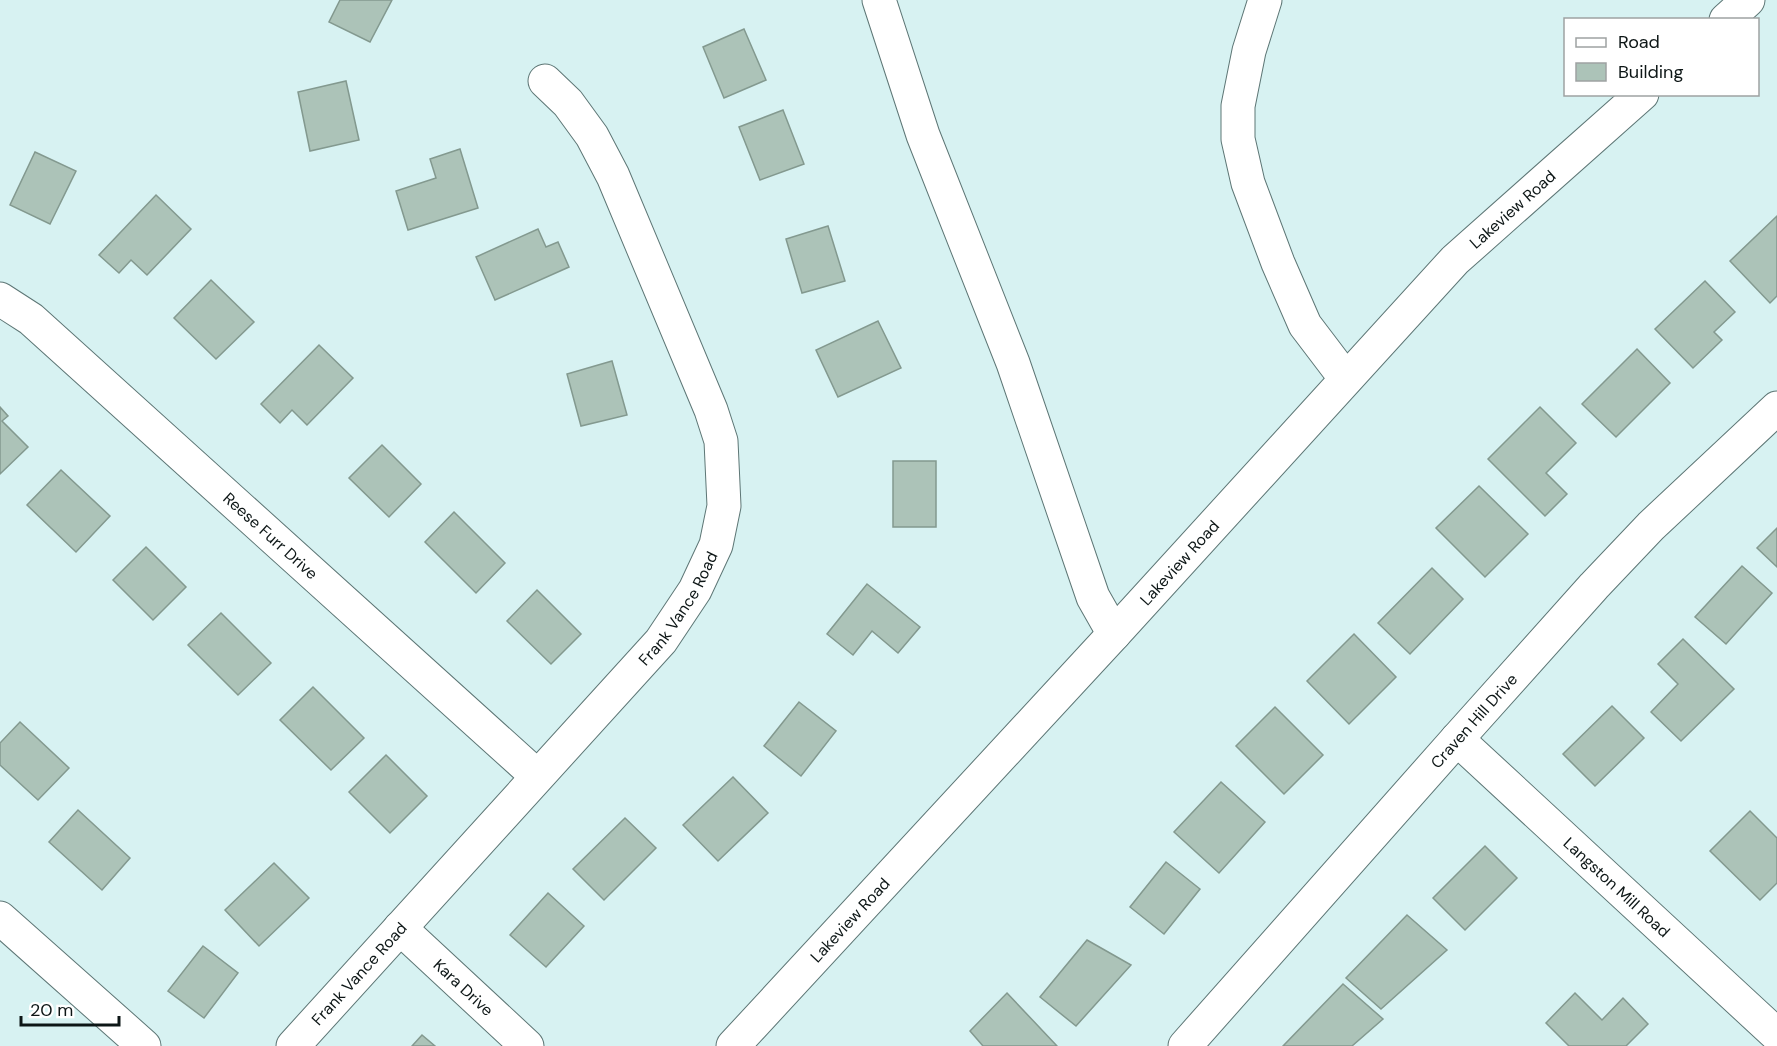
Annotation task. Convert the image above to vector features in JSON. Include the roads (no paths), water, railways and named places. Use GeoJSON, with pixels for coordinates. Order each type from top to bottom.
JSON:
{"type":"FeatureCollection","features":[{"type":"Feature","properties":{"kind":"street"},"geometry":{"type":"LineString","coordinates":[[879,0],[923,135],[1013,363],[1093,597],[1114,633]]}},
{"type":"Feature","properties":{"kind":"street"},"geometry":{"type":"LineString","coordinates":[[1264,0],[1249,51],[1238,106],[1238,139],[1248,183],[1300,316],[1346,379]]}},
{"type":"Feature","properties":{"kind":"street"},"geometry":{"type":"LineString","coordinates":[[1728,18],[1748,0]]}},
{"type":"Feature","properties":{"kind":"street","name":"Frank Vance Road"},"geometry":{"type":"LineString","coordinates":[[293,1046],[661,640],[695,590],[716,545],[724,506],[721,441],[711,410],[618,186],[592,136],[568,104],[545,81]]}},
{"type":"Feature","properties":{"kind":"street","name":"Lakeview Road"},"geometry":{"type":"LineString","coordinates":[[733,1046],[1455,260],[1640,96]]}},
{"type":"Feature","properties":{"kind":"street","name":"Reese Furr Drive"},"geometry":{"type":"LineString","coordinates":[[0,299],[31,319],[537,776]]}},
{"type":"Feature","properties":{"kind":"street","name":"Craven Hill Drive"},"geometry":{"type":"LineString","coordinates":[[1185,1046],[1594,586],[1651,526],[1777,408]]}},
{"type":"Feature","properties":{"kind":"street","name":"Langston Mill Road"},"geometry":{"type":"LineString","coordinates":[[1457,739],[1777,1035]]}},
{"type":"Feature","properties":{"kind":"street"},"geometry":{"type":"LineString","coordinates":[[0,918],[144,1046]]}},
{"type":"Feature","properties":{"kind":"street","name":"Kara Drive"},"geometry":{"type":"LineString","coordinates":[[400,928],[527,1046]]}}]}
